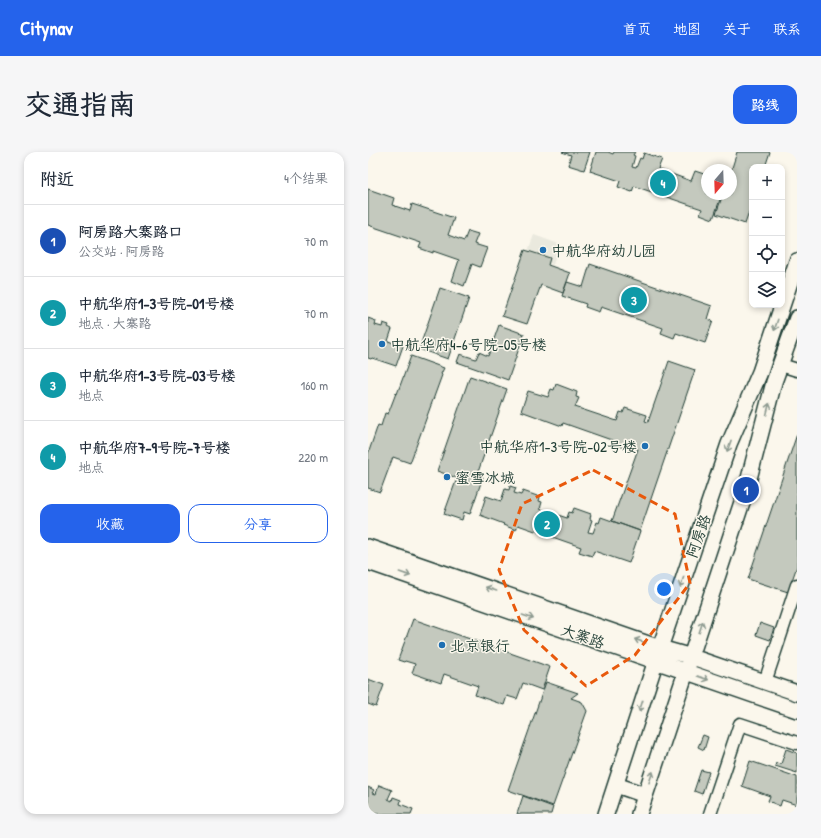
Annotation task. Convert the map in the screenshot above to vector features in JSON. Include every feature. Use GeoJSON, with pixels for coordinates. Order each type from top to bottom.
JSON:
{"type":"FeatureCollection","features":[{"type":"Feature","properties":{"kind":"main road","name":"阿房路"},"geometry":{"type":"LineString","coordinates":[[606,814],[729,444],[760,372],[797,261]]}},
{"type":"Feature","properties":{"kind":"main road","name":"阿房路"},"geometry":{"type":"LineString","coordinates":[[639,814],[746,490],[774,382],[797,318]]}},
{"type":"Feature","properties":{"kind":"main road","name":"大寨路"},"geometry":{"type":"LineString","coordinates":[[368,547],[658,654],[686,672],[797,710]]}},
{"type":"Feature","properties":{"kind":"main road","name":"大寨路"},"geometry":{"type":"LineString","coordinates":[[368,562],[658,654],[692,657],[797,693]]}},
{"type":"Feature","properties":{"kind":"main road"},"geometry":{"type":"LineString","coordinates":[[616,785],[645,795]]}},
{"type":"Feature","properties":{"kind":"street"},"geometry":{"type":"LineString","coordinates":[[780,365],[797,370]]}},
{"type":"Feature","properties":{"kind":"street"},"geometry":{"type":"LineString","coordinates":[[765,682],[797,585]]}},
{"type":"Feature","properties":{"kind":"street"},"geometry":{"type":"LineString","coordinates":[[710,814],[740,724],[797,743]]}},
{"type":"Feature","properties":{"kind":"highlighted area"},"geometry":{"type":"Polygon","coordinates":[[[593,470],[675,514],[690,583],[635,655],[586,686],[524,630],[499,570],[522,504],[593,470]]]}},
{"type":"Feature","properties":{"kind":"shaded area","name":"中航华府幼儿园"},"geometry":{"type":"Polygon","coordinates":[[[534,235],[559,244],[553,265],[526,256],[534,235]]]}},
{"type":"Feature","properties":{"kind":"building"},"geometry":{"type":"Polygon","coordinates":[[[562,152],[590,152],[584,170],[568,165],[571,155],[562,152]]]}},
{"type":"Feature","properties":{"kind":"building"},"geometry":{"type":"Polygon","coordinates":[[[596,152],[608,152],[613,154],[614,152],[635,152],[633,155],[635,156],[632,167],[636,168],[644,153],[662,159],[658,169],[691,181],[695,171],[701,173],[701,200],[720,200],[713,219],[700,214],[702,209],[634,186],[632,192],[618,187],[620,181],[590,171],[596,152]]]}},
{"type":"Feature","properties":{"kind":"building"},"geometry":{"type":"Polygon","coordinates":[[[737,152],[770,152],[766,164],[749,164],[749,213],[745,224],[716,214],[721,200],[737,200],[737,164],[733,164],[737,152]]]}},
{"type":"Feature","properties":{"kind":"building"},"geometry":{"type":"Polygon","coordinates":[[[368,189],[394,198],[392,205],[410,211],[412,204],[454,218],[448,235],[464,241],[468,231],[478,234],[474,244],[487,248],[480,267],[472,264],[464,286],[452,281],[459,260],[419,248],[421,243],[368,225],[368,189]]]}},
{"type":"Feature","properties":{"kind":"building"},"geometry":{"type":"Polygon","coordinates":[[[525,250],[550,258],[548,265],[570,273],[563,293],[541,285],[527,324],[502,316],[525,250]]]}},
{"type":"Feature","properties":{"kind":"building"},"geometry":{"type":"Polygon","coordinates":[[[590,264],[712,306],[708,319],[713,321],[705,343],[676,333],[674,338],[661,333],[663,328],[601,307],[599,312],[585,307],[586,304],[562,296],[567,282],[583,287],[590,264]]]}},
{"type":"Feature","properties":{"kind":"building"},"geometry":{"type":"Polygon","coordinates":[[[440,288],[469,298],[448,359],[419,349],[440,288]]]}},
{"type":"Feature","properties":{"kind":"building","name":"中航华府4-6号院-05号楼"},"geometry":{"type":"Polygon","coordinates":[[[368,318],[376,321],[375,325],[382,327],[383,323],[389,325],[388,327],[392,329],[388,341],[403,346],[396,366],[368,358],[368,318]]]}},
{"type":"Feature","properties":{"kind":"building"},"geometry":{"type":"Polygon","coordinates":[[[499,325],[524,334],[508,380],[457,362],[460,354],[476,359],[479,352],[488,356],[499,325]]]}},
{"type":"Feature","properties":{"kind":"building"},"geometry":{"type":"Polygon","coordinates":[[[411,356],[444,368],[410,463],[393,457],[380,492],[368,488],[368,454],[378,425],[381,426],[385,413],[388,414],[411,356]]]}},
{"type":"Feature","properties":{"kind":"building","name":"中航华府1-3号院-02号楼"},"geometry":{"type":"Polygon","coordinates":[[[669,361],[695,370],[640,531],[612,521],[638,449],[633,447],[632,450],[616,445],[617,442],[563,423],[562,426],[521,411],[528,391],[548,397],[551,389],[554,390],[556,384],[577,392],[576,397],[579,398],[575,407],[617,421],[620,412],[623,413],[625,408],[647,415],[645,421],[648,422],[669,361]]]}},
{"type":"Feature","properties":{"kind":"building"},"geometry":{"type":"Polygon","coordinates":[[[470,376],[507,389],[477,475],[483,477],[470,514],[464,512],[462,520],[444,514],[457,478],[437,471],[470,376]]]}},
{"type":"Feature","properties":{"kind":"building"},"geometry":{"type":"Polygon","coordinates":[[[797,434],[797,566],[788,592],[748,579],[797,434]]]}},
{"type":"Feature","properties":{"kind":"building"},"geometry":{"type":"Polygon","coordinates":[[[510,486],[516,488],[514,493],[521,495],[523,491],[540,497],[539,501],[542,502],[540,509],[567,518],[569,512],[572,513],[574,508],[591,514],[590,519],[592,520],[588,532],[593,533],[597,522],[599,523],[601,517],[640,531],[629,563],[594,551],[592,556],[579,552],[581,547],[518,525],[516,530],[480,515],[486,496],[501,501],[505,489],[509,490],[510,486]]]}},
{"type":"Feature","properties":{"kind":"building"},"geometry":{"type":"Polygon","coordinates":[[[413,619],[550,667],[542,690],[523,683],[517,699],[507,696],[504,705],[475,695],[478,686],[444,674],[441,683],[412,673],[415,664],[398,660],[413,619]]]}},
{"type":"Feature","properties":{"kind":"building"},"geometry":{"type":"Polygon","coordinates":[[[760,623],[774,628],[770,640],[756,635],[760,623]]]}},
{"type":"Feature","properties":{"kind":"building"},"geometry":{"type":"Polygon","coordinates":[[[368,679],[384,685],[376,707],[368,704],[368,679]]]}},
{"type":"Feature","properties":{"kind":"building"},"geometry":{"type":"Polygon","coordinates":[[[546,682],[578,693],[571,698],[582,702],[587,711],[553,806],[508,790],[546,682]]]}},
{"type":"Feature","properties":{"kind":"building"},"geometry":{"type":"Polygon","coordinates":[[[703,735],[708,737],[704,750],[698,747],[703,735]]]}},
{"type":"Feature","properties":{"kind":"building"},"geometry":{"type":"Polygon","coordinates":[[[786,749],[797,753],[797,773],[775,766],[776,763],[781,764],[786,749]]]}},
{"type":"Feature","properties":{"kind":"building"},"geometry":{"type":"Polygon","coordinates":[[[750,761],[797,777],[797,805],[782,800],[780,806],[768,801],[770,796],[742,786],[750,761]]]}},
{"type":"Feature","properties":{"kind":"building"},"geometry":{"type":"Polygon","coordinates":[[[701,770],[709,772],[702,794],[694,791],[701,770]]]}},
{"type":"Feature","properties":{"kind":"building"},"geometry":{"type":"Polygon","coordinates":[[[379,785],[392,790],[388,799],[392,801],[393,797],[401,800],[400,804],[413,809],[411,814],[368,814],[368,787],[374,790],[372,793],[376,794],[379,785]]]}},
{"type":"Feature","properties":{"kind":"building"},"geometry":{"type":"Polygon","coordinates":[[[523,796],[553,807],[551,814],[517,814],[523,796]]]}},
{"type":"Feature","properties":{"kind":"place","name":"中航华府7-9号院-7号楼"},"geometry":{"type":"Point","coordinates":[663,183]}},
{"type":"Feature","properties":{"kind":"place","name":"中航华府幼儿园"},"geometry":{"type":"Point","coordinates":[543,250]}},
{"type":"Feature","properties":{"kind":"place","name":"中航华府1-3号院-03号楼"},"geometry":{"type":"Point","coordinates":[634,300]}},
{"type":"Feature","properties":{"kind":"place","name":"中航华府4-6号院-05号楼"},"geometry":{"type":"Point","coordinates":[382,344]}},
{"type":"Feature","properties":{"kind":"place","name":"中航华府1-3号院-02号楼"},"geometry":{"type":"Point","coordinates":[645,446]}},
{"type":"Feature","properties":{"kind":"place","name":"蜜雪冰城"},"geometry":{"type":"Point","coordinates":[447,477]}},
{"type":"Feature","properties":{"kind":"place","name":"阿房路大寨路口"},"geometry":{"type":"Point","coordinates":[746,490]}},
{"type":"Feature","properties":{"kind":"place","name":"中航华府1-3号院-01号楼"},"geometry":{"type":"Point","coordinates":[547,524]}},
{"type":"Feature","properties":{"kind":"place","name":"北京银行"},"geometry":{"type":"Point","coordinates":[442,645]}}]}
